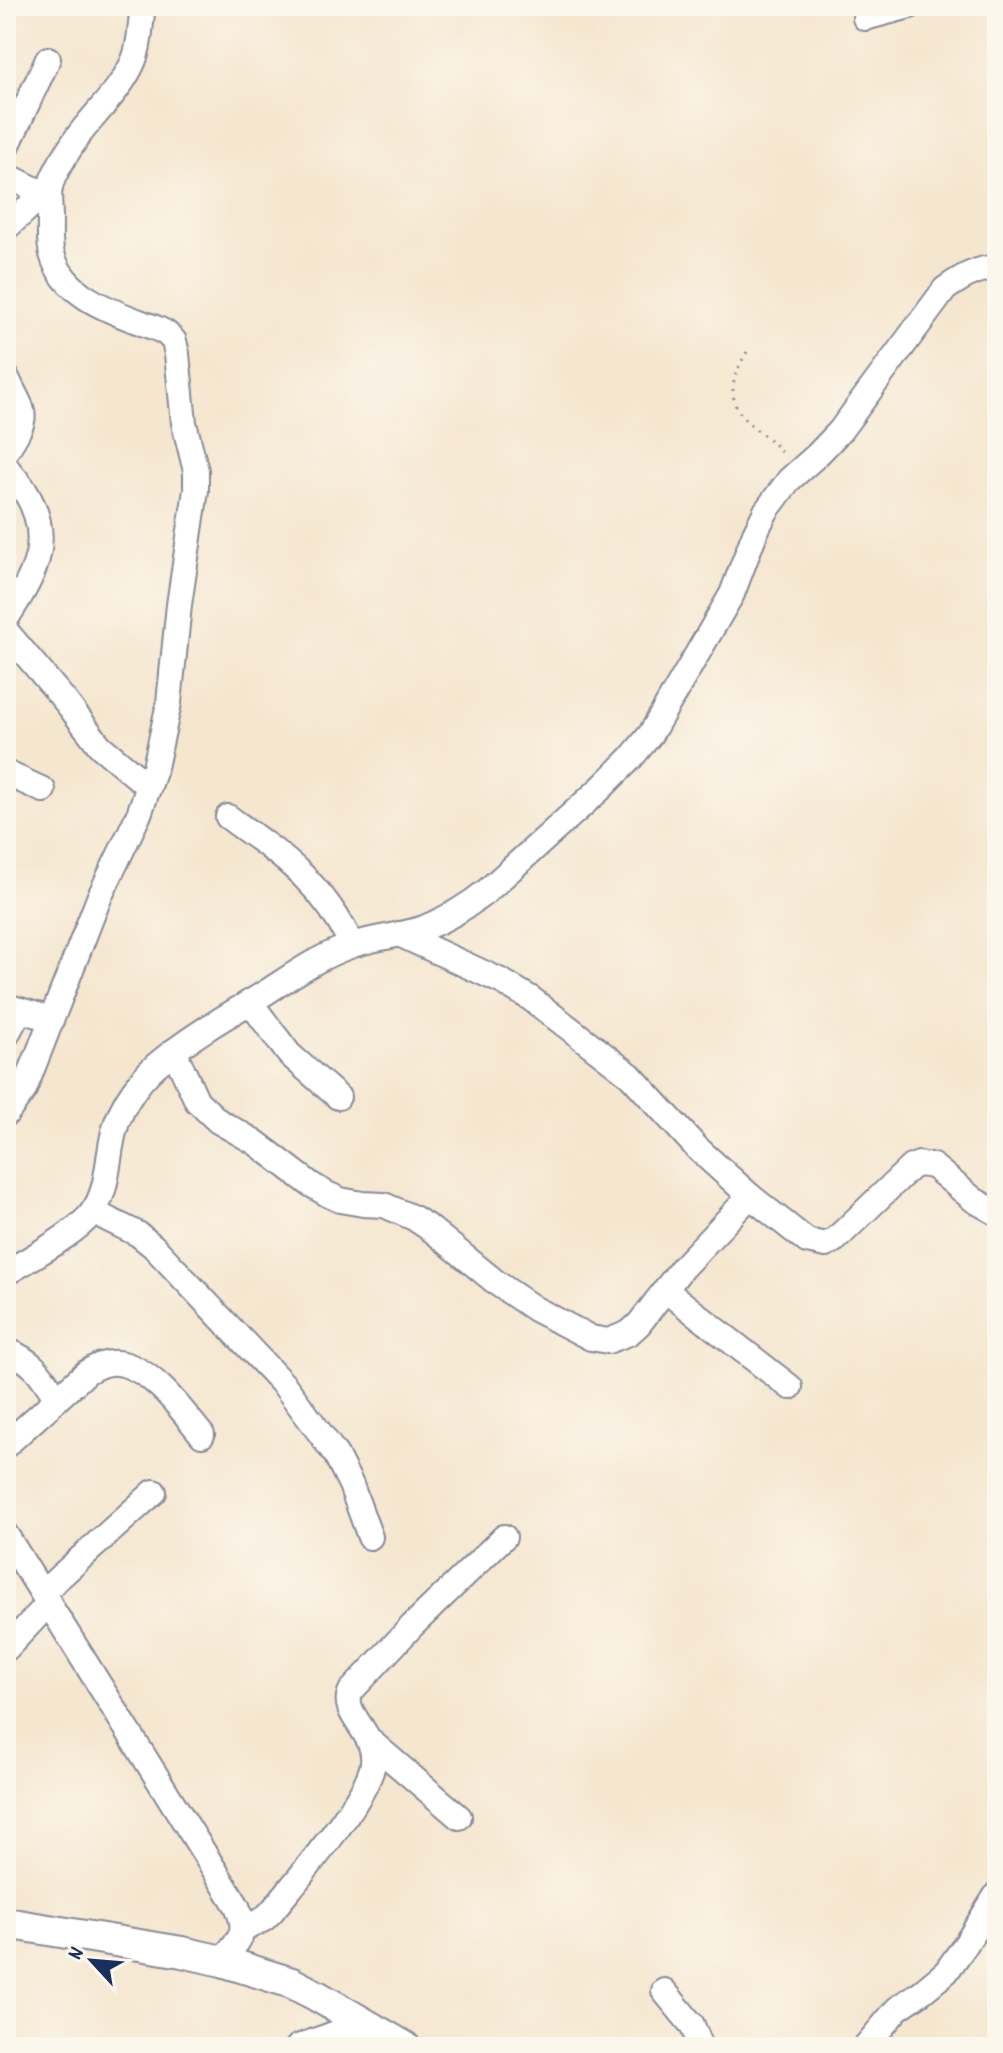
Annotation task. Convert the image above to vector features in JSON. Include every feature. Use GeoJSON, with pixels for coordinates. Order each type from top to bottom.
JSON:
{"type":"FeatureCollection","features":[{"type":"Feature","properties":{"kind":"main road"},"geometry":{"type":"LineString","coordinates":[[6,1923],[222,1961],[292,1983],[405,2047]]}},
{"type":"Feature","properties":{"kind":"street"},"geometry":{"type":"LineString","coordinates":[[6,228],[47,191],[77,138],[127,74],[138,46],[143,6]]}},
{"type":"Feature","properties":{"kind":"street"},"geometry":{"type":"LineString","coordinates":[[872,13],[910,6]]}},
{"type":"Feature","properties":{"kind":"street"},"geometry":{"type":"LineString","coordinates":[[6,149],[48,59]]}},
{"type":"Feature","properties":{"kind":"street"},"geometry":{"type":"LineString","coordinates":[[6,175],[47,191]]}},
{"type":"Feature","properties":{"kind":"street"},"geometry":{"type":"LineString","coordinates":[[6,1114],[24,1090],[99,898],[149,787],[169,703],[179,605],[196,490],[196,471],[184,423],[174,341],[166,333],[95,304],[68,282],[52,254],[47,191]]}},
{"type":"Feature","properties":{"kind":"street"},"geometry":{"type":"LineString","coordinates":[[6,1273],[82,1223],[93,1212],[104,1183],[114,1131],[121,1113],[142,1079],[161,1060],[196,1034],[316,961],[352,945],[422,928],[468,905],[631,758],[650,735],[725,606],[766,511],[789,480],[840,431],[945,289],[961,277],[982,268],[997,267]]}},
{"type":"Feature","properties":{"kind":"street"},"geometry":{"type":"LineString","coordinates":[[6,376],[20,406],[23,421],[6,451]]}},
{"type":"Feature","properties":{"kind":"street"},"geometry":{"type":"LineString","coordinates":[[6,466],[30,501],[40,542],[34,572],[6,619]]}},
{"type":"Feature","properties":{"kind":"street"},"geometry":{"type":"LineString","coordinates":[[6,631],[100,746],[149,787]]}},
{"type":"Feature","properties":{"kind":"street"},"geometry":{"type":"LineString","coordinates":[[6,773],[43,790]]}},
{"type":"Feature","properties":{"kind":"street"},"geometry":{"type":"LineString","coordinates":[[228,817],[287,859],[304,875],[330,905],[352,945]]}},
{"type":"Feature","properties":{"kind":"street"},"geometry":{"type":"LineString","coordinates":[[399,934],[491,976],[530,998],[630,1075],[697,1148],[750,1196],[807,1241],[826,1245],[836,1239],[911,1167],[919,1164],[941,1172],[974,1200],[997,1213]]}},
{"type":"Feature","properties":{"kind":"street"},"geometry":{"type":"LineString","coordinates":[[250,1002],[289,1054],[338,1097]]}},
{"type":"Feature","properties":{"kind":"street"},"geometry":{"type":"LineString","coordinates":[[6,1036],[13,1008],[51,1019]]}},
{"type":"Feature","properties":{"kind":"street"},"geometry":{"type":"LineString","coordinates":[[174,1051],[197,1101],[218,1121],[255,1142],[327,1194],[340,1200],[384,1205],[414,1218],[498,1284],[535,1309],[591,1338],[608,1341],[629,1333],[646,1316],[682,1268],[750,1196]]}},
{"type":"Feature","properties":{"kind":"street"},"geometry":{"type":"LineString","coordinates":[[93,1212],[138,1234],[153,1246],[285,1386],[336,1455],[370,1537]]}},
{"type":"Feature","properties":{"kind":"street"},"geometry":{"type":"LineString","coordinates":[[665,1290],[790,1387]]}},
{"type":"Feature","properties":{"kind":"street"},"geometry":{"type":"LineString","coordinates":[[6,1350],[33,1365],[57,1399]]}},
{"type":"Feature","properties":{"kind":"street"},"geometry":{"type":"LineString","coordinates":[[6,1445],[87,1372],[98,1365],[110,1363],[122,1363],[134,1368],[156,1384],[202,1435]]}},
{"type":"Feature","properties":{"kind":"street"},"geometry":{"type":"LineString","coordinates":[[6,1649],[46,1598],[154,1492]]}},
{"type":"Feature","properties":{"kind":"street"},"geometry":{"type":"LineString","coordinates":[[6,1535],[237,1906],[244,1929]]}},
{"type":"Feature","properties":{"kind":"street"},"geometry":{"type":"LineString","coordinates":[[459,1817],[370,1741],[347,1702],[351,1691],[412,1626],[504,1537]]}},
{"type":"Feature","properties":{"kind":"street"},"geometry":{"type":"LineString","coordinates":[[222,1961],[244,1929],[264,1919],[272,1911],[361,1794],[374,1761],[370,1741]]}},
{"type":"Feature","properties":{"kind":"street"},"geometry":{"type":"LineString","coordinates":[[865,2047],[897,2009],[934,1983],[954,1963],[997,1894]]}},
{"type":"Feature","properties":{"kind":"street"},"geometry":{"type":"LineString","coordinates":[[664,1991],[692,2025],[701,2047]]}},
{"type":"Feature","properties":{"kind":"street"},"geometry":{"type":"LineString","coordinates":[[298,2047],[364,2023]]}},
{"type":"Feature","properties":{"kind":"path"},"geometry":{"type":"LineString","coordinates":[[747,352],[734,377],[735,403],[743,417],[780,449],[789,480]]}}]}
